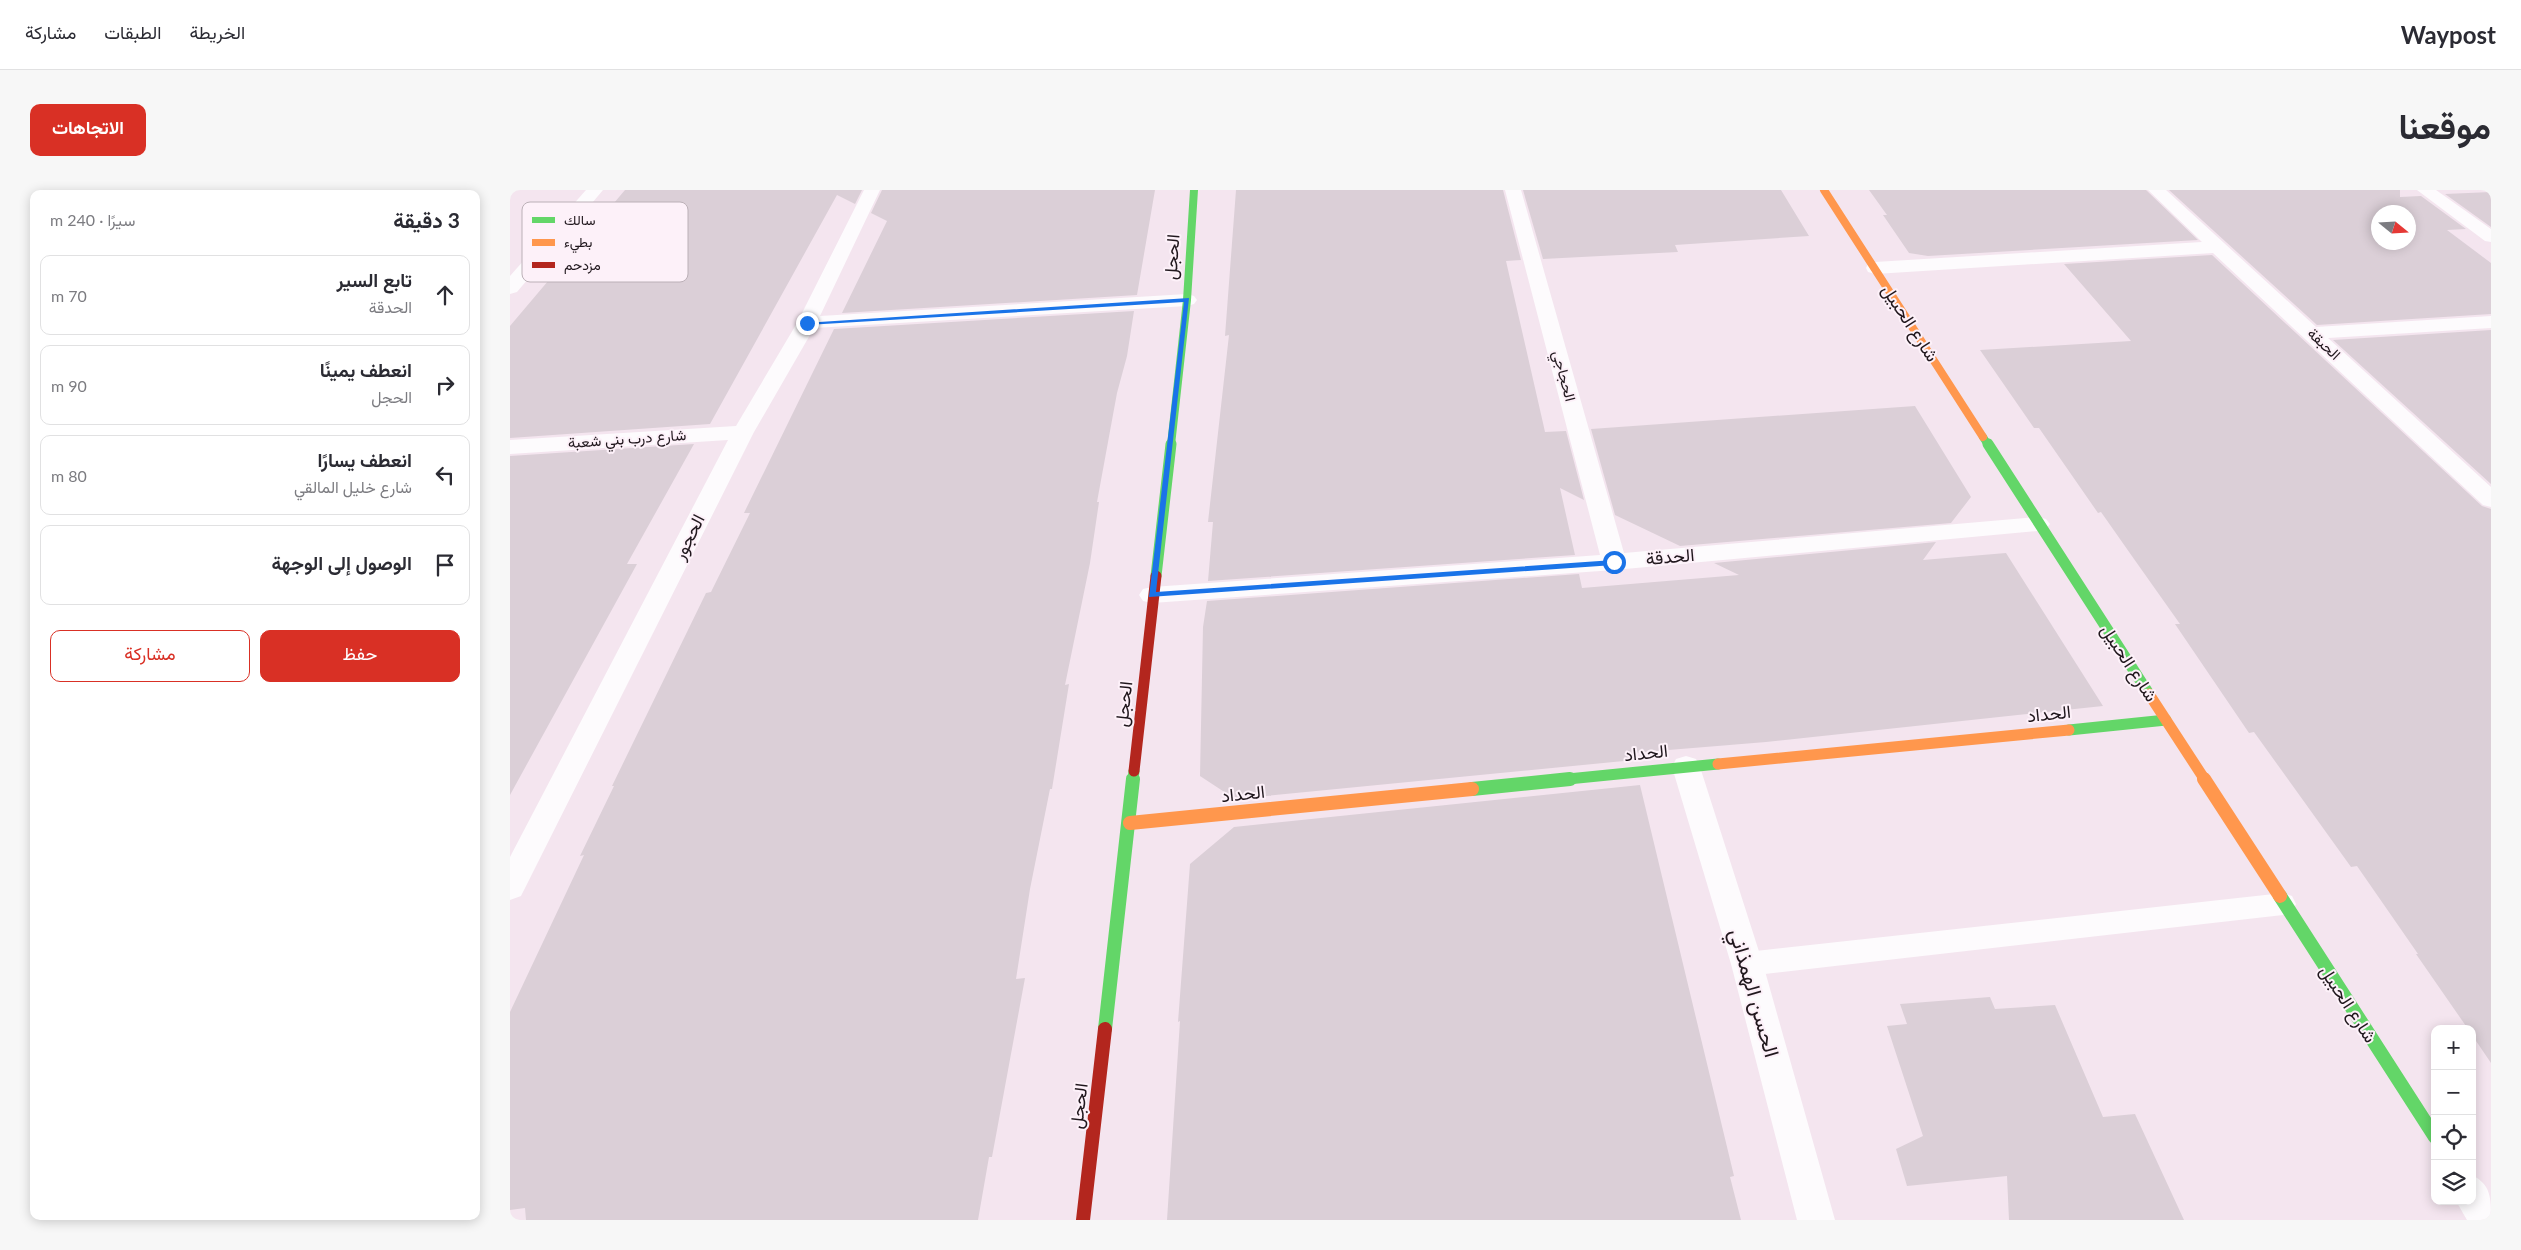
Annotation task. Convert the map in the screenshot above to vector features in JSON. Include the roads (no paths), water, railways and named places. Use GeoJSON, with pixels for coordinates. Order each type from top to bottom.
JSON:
{"type":"FeatureCollection","features":[{"type":"Feature","properties":{"kind":"street"},"geometry":{"type":"LineString","coordinates":[[584,202],[595,190]]}},
{"type":"Feature","properties":{"kind":"street","name":"الحجور"},"geometry":{"type":"LineString","coordinates":[[510,887],[743,432],[807,323],[872,190]]}},
{"type":"Feature","properties":{"kind":"street","name":"الحجل"},"geometry":{"type":"LineString","coordinates":[[1083,1220],[1130,823],[1152,595],[1187,300],[1194,190]]}},
{"type":"Feature","properties":{"kind":"street","name":"الحجاجي"},"geometry":{"type":"LineString","coordinates":[[1513,190],[1614,562]]}},
{"type":"Feature","properties":{"kind":"street","name":"شارع الحبيل"},"geometry":{"type":"LineString","coordinates":[[1824,190],[2431,1131]]}},
{"type":"Feature","properties":{"kind":"street","name":"الحبقة"},"geometry":{"type":"LineString","coordinates":[[2156,190],[2313,333],[2491,500]]}},
{"type":"Feature","properties":{"kind":"street"},"geometry":{"type":"LineString","coordinates":[[2425,190],[2491,237]]}},
{"type":"Feature","properties":{"kind":"street"},"geometry":{"type":"LineString","coordinates":[[1875,268],[2217,247]]}},
{"type":"Feature","properties":{"kind":"street"},"geometry":{"type":"LineString","coordinates":[[513,280],[522,270]]}},
{"type":"Feature","properties":{"kind":"street"},"geometry":{"type":"LineString","coordinates":[[807,323],[1187,300]]}},
{"type":"Feature","properties":{"kind":"street"},"geometry":{"type":"LineString","coordinates":[[2313,333],[2491,322]]}},
{"type":"Feature","properties":{"kind":"street","name":"شارع درب بني شعبة"},"geometry":{"type":"LineString","coordinates":[[510,447],[743,432]]}},
{"type":"Feature","properties":{"kind":"street","name":"الحدقة"},"geometry":{"type":"LineString","coordinates":[[1152,595],[1614,562],[2038,524]]}},
{"type":"Feature","properties":{"kind":"street","name":"الحداد"},"geometry":{"type":"LineString","coordinates":[[1130,823],[2166,720]]}},
{"type":"Feature","properties":{"kind":"street","name":"الحسن الهمذاني"},"geometry":{"type":"LineString","coordinates":[[1686,767],[1747,964],[1816,1220]]}},
{"type":"Feature","properties":{"kind":"street"},"geometry":{"type":"LineString","coordinates":[[2476,1200],[2489,1220]]}},
{"type":"Feature","properties":{"kind":"lane"},"geometry":{"type":"LineString","coordinates":[[1747,964],[2283,904]]}}]}
